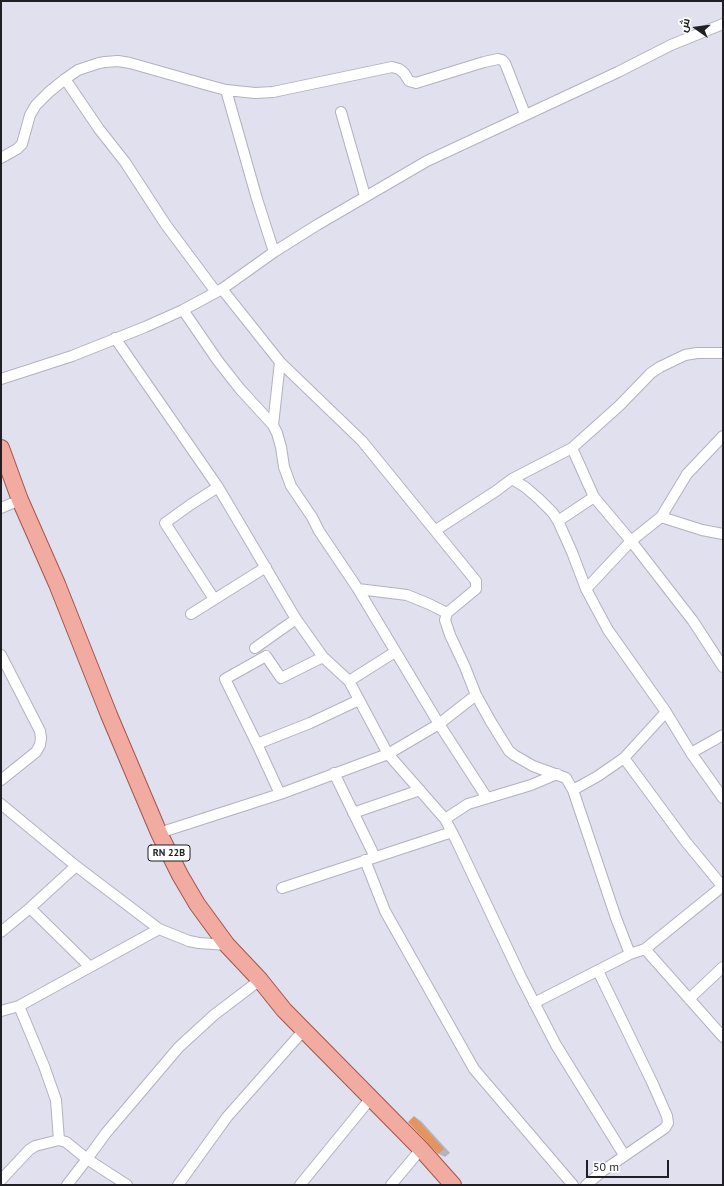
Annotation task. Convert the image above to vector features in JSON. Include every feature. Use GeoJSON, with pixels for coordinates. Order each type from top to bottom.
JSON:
{"type":"FeatureCollection","features":[{"type":"Feature","properties":{"kind":"main road","name":"RN 22B"},"geometry":{"type":"LineString","coordinates":[[1,448],[20,500],[57,584],[109,715],[159,833],[190,892],[227,945],[260,980],[284,1010],[303,1031],[421,1149],[453,1185]]}},
{"type":"Feature","properties":{"kind":"street"},"geometry":{"type":"LineString","coordinates":[[1,379],[72,356],[184,310],[219,291],[274,252],[365,196],[428,161],[525,114],[618,72],[671,45],[723,24]]}},
{"type":"Feature","properties":{"kind":"street"},"geometry":{"type":"LineString","coordinates":[[1,158],[17,149],[22,144],[30,114],[36,105],[65,79],[78,70],[98,63],[118,61],[226,90],[255,93],[273,92],[392,67],[399,69],[404,73],[409,81],[416,83],[498,59],[505,63],[525,114]]}},
{"type":"Feature","properties":{"kind":"street"},"geometry":{"type":"LineString","coordinates":[[65,79],[125,162],[166,225],[219,291],[280,362],[362,441],[476,581],[476,589],[448,613],[445,622],[476,695],[509,751],[518,759],[566,778],[573,790],[616,918],[630,954]]}},
{"type":"Feature","properties":{"kind":"street"},"geometry":{"type":"LineString","coordinates":[[226,90],[257,199],[274,252]]}},
{"type":"Feature","properties":{"kind":"street"},"geometry":{"type":"LineString","coordinates":[[341,112],[365,196]]}},
{"type":"Feature","properties":{"kind":"street"},"geometry":{"type":"LineString","coordinates":[[184,310],[218,361],[240,389],[273,425],[277,433],[284,467],[291,486],[358,589],[439,724],[487,798]]}},
{"type":"Feature","properties":{"kind":"street"},"geometry":{"type":"LineString","coordinates":[[115,338],[218,487],[296,619],[324,657],[349,681],[388,754],[445,819],[556,1046],[624,1155]]}},
{"type":"Feature","properties":{"kind":"street"},"geometry":{"type":"LineString","coordinates":[[436,530],[512,479],[572,448],[620,406],[651,373],[660,367],[685,355],[697,353],[723,353]]}},
{"type":"Feature","properties":{"kind":"street"},"geometry":{"type":"LineString","coordinates":[[273,425],[280,362]]}},
{"type":"Feature","properties":{"kind":"street"},"geometry":{"type":"LineString","coordinates":[[586,588],[632,541],[661,517],[688,474],[723,436]]}},
{"type":"Feature","properties":{"kind":"street"},"geometry":{"type":"LineString","coordinates":[[572,448],[594,497],[632,541],[693,621],[723,667]]}},
{"type":"Feature","properties":{"kind":"street"},"geometry":{"type":"LineString","coordinates":[[512,479],[525,487],[553,513],[572,552],[586,588],[608,630],[666,712],[691,753],[723,798]]}},
{"type":"Feature","properties":{"kind":"street"},"geometry":{"type":"LineString","coordinates":[[214,599],[165,524],[190,504],[218,487]]}},
{"type":"Feature","properties":{"kind":"street"},"geometry":{"type":"LineString","coordinates":[[558,521],[594,497]]}},
{"type":"Feature","properties":{"kind":"street"},"geometry":{"type":"LineString","coordinates":[[1,508],[20,500]]}},
{"type":"Feature","properties":{"kind":"street"},"geometry":{"type":"LineString","coordinates":[[661,517],[702,530],[723,534]]}},
{"type":"Feature","properties":{"kind":"street"},"geometry":{"type":"LineString","coordinates":[[192,614],[266,568]]}},
{"type":"Feature","properties":{"kind":"street"},"geometry":{"type":"LineString","coordinates":[[358,589],[407,595],[448,613]]}},
{"type":"Feature","properties":{"kind":"street"},"geometry":{"type":"LineString","coordinates":[[254,648],[296,619]]}},
{"type":"Feature","properties":{"kind":"street"},"geometry":{"type":"LineString","coordinates":[[349,681],[395,652]]}},
{"type":"Feature","properties":{"kind":"street"},"geometry":{"type":"LineString","coordinates":[[1,655],[40,731],[41,738],[40,745],[36,752],[1,780]]}},
{"type":"Feature","properties":{"kind":"street"},"geometry":{"type":"LineString","coordinates":[[280,794],[225,679],[266,656],[281,678],[324,657]]}},
{"type":"Feature","properties":{"kind":"street"},"geometry":{"type":"LineString","coordinates":[[159,833],[280,794],[388,754],[439,724],[476,695]]}},
{"type":"Feature","properties":{"kind":"street"},"geometry":{"type":"LineString","coordinates":[[257,744],[310,723],[359,700]]}},
{"type":"Feature","properties":{"kind":"street"},"geometry":{"type":"LineString","coordinates":[[573,790],[598,776],[624,758],[666,712]]}},
{"type":"Feature","properties":{"kind":"street"},"geometry":{"type":"LineString","coordinates":[[691,753],[723,735]]}},
{"type":"Feature","properties":{"kind":"street"},"geometry":{"type":"LineString","coordinates":[[534,1003],[630,954],[645,949],[723,886],[686,842],[624,758]]}},
{"type":"Feature","properties":{"kind":"street"},"geometry":{"type":"LineString","coordinates":[[334,773],[353,813],[370,859],[385,911],[474,1069],[574,1185]]}},
{"type":"Feature","properties":{"kind":"street"},"geometry":{"type":"LineString","coordinates":[[445,819],[468,804],[531,785],[557,774]]}},
{"type":"Feature","properties":{"kind":"street"},"geometry":{"type":"LineString","coordinates":[[353,813],[420,790]]}},
{"type":"Feature","properties":{"kind":"street"},"geometry":{"type":"LineString","coordinates":[[1,804],[76,866],[159,929],[188,941],[227,945]]}},
{"type":"Feature","properties":{"kind":"street"},"geometry":{"type":"LineString","coordinates":[[282,888],[452,832]]}},
{"type":"Feature","properties":{"kind":"street"},"geometry":{"type":"LineString","coordinates":[[1,932],[76,866]]}},
{"type":"Feature","properties":{"kind":"street"},"geometry":{"type":"LineString","coordinates":[[30,908],[89,966]]}},
{"type":"Feature","properties":{"kind":"street"},"geometry":{"type":"LineString","coordinates":[[3,1008],[19,1006],[89,966],[159,929]]}},
{"type":"Feature","properties":{"kind":"street"},"geometry":{"type":"LineString","coordinates":[[645,949],[689,999],[722,1033]]}},
{"type":"Feature","properties":{"kind":"street"},"geometry":{"type":"LineString","coordinates":[[689,999],[723,968]]}},
{"type":"Feature","properties":{"kind":"street"},"geometry":{"type":"LineString","coordinates":[[586,1185],[624,1155],[665,1128],[667,1125],[667,1116],[652,1082],[598,971]]}},
{"type":"Feature","properties":{"kind":"street"},"geometry":{"type":"LineString","coordinates":[[67,1185],[106,1133],[179,1047],[209,1019],[260,980]]}},
{"type":"Feature","properties":{"kind":"street"},"geometry":{"type":"LineString","coordinates":[[19,1006],[42,1060],[56,1100],[59,1140]]}},
{"type":"Feature","properties":{"kind":"street"},"geometry":{"type":"LineString","coordinates":[[178,1185],[227,1117],[303,1031]]}},
{"type":"Feature","properties":{"kind":"street"},"geometry":{"type":"LineString","coordinates":[[300,1185],[371,1098]]}},
{"type":"Feature","properties":{"kind":"street"},"geometry":{"type":"LineString","coordinates":[[1,1180],[29,1150],[35,1146],[59,1140],[66,1142],[87,1159],[127,1185]]}},
{"type":"Feature","properties":{"kind":"street"},"geometry":{"type":"LineString","coordinates":[[391,1185],[421,1149]]}},
{"type":"Feature","properties":{"kind":"building"},"geometry":{"type":"Polygon","coordinates":[[[414,1116],[444,1149],[438,1154],[408,1122],[414,1116]]]}}]}
